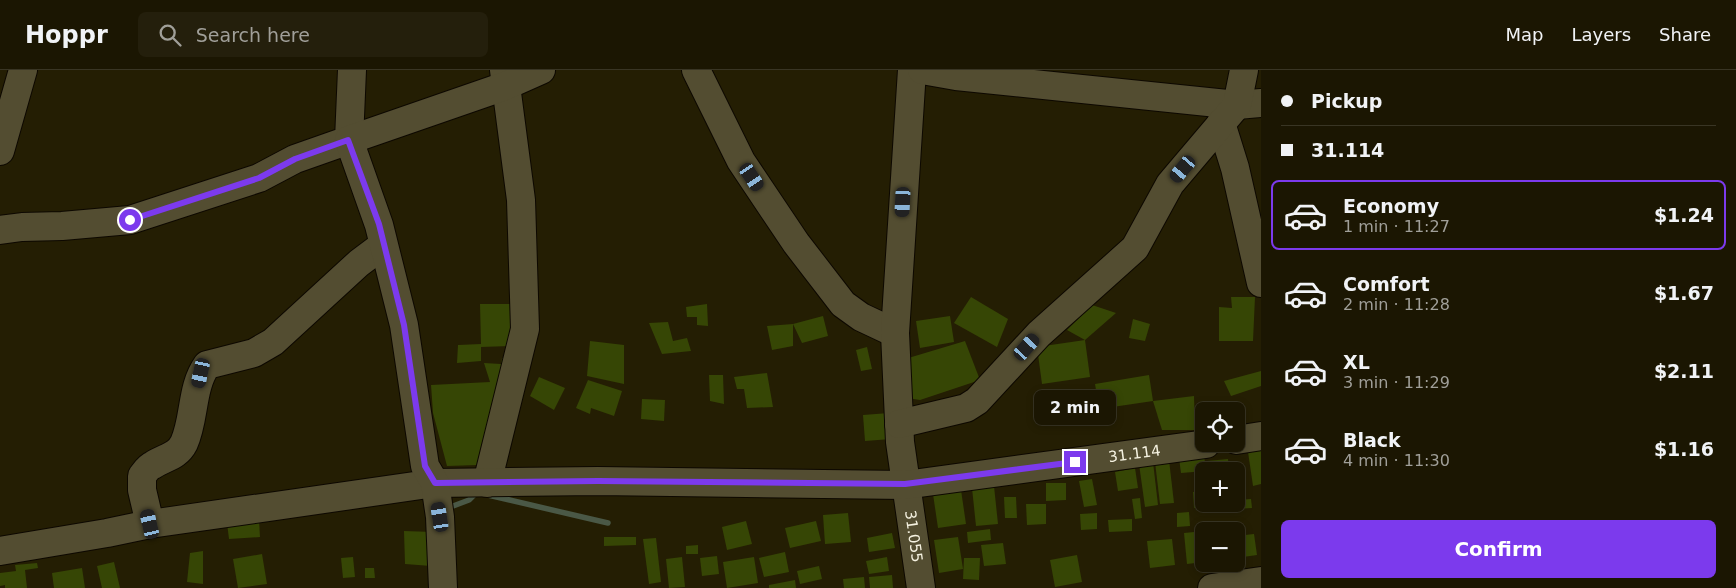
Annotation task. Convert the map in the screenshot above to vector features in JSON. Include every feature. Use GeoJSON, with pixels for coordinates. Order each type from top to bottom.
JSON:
{"type":"FeatureCollection","features":[{"type":"Feature","properties":{"kind":"street"},"geometry":{"type":"LineString","coordinates":[[0,151],[23,70]]}},
{"type":"Feature","properties":{"kind":"street"},"geometry":{"type":"LineString","coordinates":[[352,70],[348,140],[379,224],[404,325],[425,466],[435,483],[440,517],[443,588]]}},
{"type":"Feature","properties":{"kind":"street"},"geometry":{"type":"LineString","coordinates":[[0,230],[130,220],[259,178],[295,159],[504,78],[541,70]]}},
{"type":"Feature","properties":{"kind":"street"},"geometry":{"type":"LineString","coordinates":[[696,70],[741,160],[796,243],[843,304],[861,317],[895,333]]}},
{"type":"Feature","properties":{"kind":"street","name":"31.055"},"geometry":{"type":"LineString","coordinates":[[912,70],[895,333],[900,442],[921,588]]}},
{"type":"Feature","properties":{"kind":"street"},"geometry":{"type":"LineString","coordinates":[[922,70],[956,76],[1240,110]]}},
{"type":"Feature","properties":{"kind":"street"},"geometry":{"type":"LineString","coordinates":[[1244,70],[1235,168],[1261,283]]}},
{"type":"Feature","properties":{"kind":"street"},"geometry":{"type":"LineString","coordinates":[[487,483],[525,328],[521,200],[504,78]]}},
{"type":"Feature","properties":{"kind":"street"},"geometry":{"type":"LineString","coordinates":[[899,424],[966,408],[977,401],[1039,334],[1135,248],[1170,184],[1240,110]]}},
{"type":"Feature","properties":{"kind":"street"},"geometry":{"type":"LineString","coordinates":[[150,524],[142,490],[142,476],[151,465],[177,454],[184,443],[201,373],[207,365],[254,353],[273,342],[358,262],[383,245]]}},
{"type":"Feature","properties":{"kind":"street"},"geometry":{"type":"LineString","coordinates":[[1245,439],[1261,436]]}},
{"type":"Feature","properties":{"kind":"street","name":"31.114"},"geometry":{"type":"LineString","coordinates":[[0,551],[150,524],[435,483],[598,481],[905,484],[1195,445]]}},
{"type":"Feature","properties":{"kind":"street"},"geometry":{"type":"LineString","coordinates":[[1212,588],[1261,581]]}},
{"type":"Feature","properties":{"kind":"building"},"geometry":{"type":"Polygon","coordinates":[[[971,297],[1008,319],[997,347],[954,323],[971,297]]]}},
{"type":"Feature","properties":{"kind":"building"},"geometry":{"type":"Polygon","coordinates":[[[1231,297],[1255,297],[1253,341],[1219,341],[1219,307],[1232,308],[1231,297]]]}},
{"type":"Feature","properties":{"kind":"building"},"geometry":{"type":"Polygon","coordinates":[[[480,304],[511,304],[511,346],[481,347],[481,361],[457,363],[458,345],[481,344],[480,304]]]}},
{"type":"Feature","properties":{"kind":"building"},"geometry":{"type":"Polygon","coordinates":[[[707,304],[708,326],[697,325],[697,317],[687,317],[686,307],[707,304]]]}},
{"type":"Feature","properties":{"kind":"building"},"geometry":{"type":"Polygon","coordinates":[[[1092,305],[1116,313],[1085,340],[1067,330],[1092,305]]]}},
{"type":"Feature","properties":{"kind":"building"},"geometry":{"type":"Polygon","coordinates":[[[823,316],[828,336],[802,343],[793,324],[823,316]]]}},
{"type":"Feature","properties":{"kind":"building"},"geometry":{"type":"Polygon","coordinates":[[[950,316],[954,342],[920,348],[916,321],[950,316]]]}},
{"type":"Feature","properties":{"kind":"building"},"geometry":{"type":"Polygon","coordinates":[[[1133,319],[1150,324],[1145,341],[1129,338],[1133,319]]]}},
{"type":"Feature","properties":{"kind":"building"},"geometry":{"type":"Polygon","coordinates":[[[668,322],[673,341],[687,338],[691,351],[662,354],[649,323],[668,322]]]}},
{"type":"Feature","properties":{"kind":"building"},"geometry":{"type":"Polygon","coordinates":[[[793,324],[793,346],[772,350],[767,326],[793,324]]]}},
{"type":"Feature","properties":{"kind":"building"},"geometry":{"type":"Polygon","coordinates":[[[1085,340],[1090,377],[1042,384],[1037,347],[1085,340]]]}},
{"type":"Feature","properties":{"kind":"building"},"geometry":{"type":"Polygon","coordinates":[[[590,341],[624,345],[624,384],[587,376],[590,341]]]}},
{"type":"Feature","properties":{"kind":"building"},"geometry":{"type":"Polygon","coordinates":[[[965,341],[980,380],[920,400],[901,397],[905,359],[965,341]]]}},
{"type":"Feature","properties":{"kind":"building"},"geometry":{"type":"Polygon","coordinates":[[[867,347],[872,369],[861,371],[856,350],[867,347]]]}},
{"type":"Feature","properties":{"kind":"building"},"geometry":{"type":"Polygon","coordinates":[[[502,358],[510,358],[478,465],[447,466],[433,413],[431,385],[490,382],[484,363],[501,364],[502,358]]]}},
{"type":"Feature","properties":{"kind":"building"},"geometry":{"type":"Polygon","coordinates":[[[1261,371],[1261,386],[1231,396],[1224,381],[1261,371]]]}},
{"type":"Feature","properties":{"kind":"building"},"geometry":{"type":"Polygon","coordinates":[[[767,373],[773,407],[747,408],[744,389],[737,389],[734,377],[767,373]]]}},
{"type":"Feature","properties":{"kind":"building"},"geometry":{"type":"Polygon","coordinates":[[[709,375],[723,375],[724,404],[710,401],[709,375]]]}},
{"type":"Feature","properties":{"kind":"building"},"geometry":{"type":"Polygon","coordinates":[[[1149,375],[1153,401],[1099,409],[1095,384],[1149,375]]]}},
{"type":"Feature","properties":{"kind":"building"},"geometry":{"type":"Polygon","coordinates":[[[539,377],[565,388],[554,410],[530,396],[539,377]]]}},
{"type":"Feature","properties":{"kind":"building"},"geometry":{"type":"Polygon","coordinates":[[[588,380],[622,391],[614,416],[591,408],[590,414],[576,408],[588,380]]]}},
{"type":"Feature","properties":{"kind":"building"},"geometry":{"type":"Polygon","coordinates":[[[1194,396],[1195,430],[1162,430],[1153,401],[1194,396]]]}},
{"type":"Feature","properties":{"kind":"building"},"geometry":{"type":"Polygon","coordinates":[[[642,399],[665,400],[664,421],[641,419],[642,399]]]}},
{"type":"Feature","properties":{"kind":"building"},"geometry":{"type":"Polygon","coordinates":[[[889,413],[891,439],[865,441],[863,415],[889,413]]]}},
{"type":"Feature","properties":{"kind":"building"},"geometry":{"type":"Polygon","coordinates":[[[1261,443],[1261,484],[1253,486],[1247,445],[1261,443]]]}},
{"type":"Feature","properties":{"kind":"building"},"geometry":{"type":"Polygon","coordinates":[[[1204,455],[1205,462],[1195,462],[1195,472],[1181,473],[1179,458],[1204,455]]]}},
{"type":"Feature","properties":{"kind":"building"},"geometry":{"type":"Polygon","coordinates":[[[1228,459],[1228,462],[1207,462],[1228,459]]]}},
{"type":"Feature","properties":{"kind":"building"},"geometry":{"type":"Polygon","coordinates":[[[1169,460],[1174,503],[1160,504],[1155,462],[1169,460]]]}},
{"type":"Feature","properties":{"kind":"building"},"geometry":{"type":"Polygon","coordinates":[[[1153,462],[1158,505],[1145,507],[1139,464],[1153,462]]]}},
{"type":"Feature","properties":{"kind":"building"},"geometry":{"type":"Polygon","coordinates":[[[1135,468],[1138,488],[1118,491],[1115,472],[1135,468]]]}},
{"type":"Feature","properties":{"kind":"building"},"geometry":{"type":"Polygon","coordinates":[[[1092,479],[1097,505],[1084,507],[1079,481],[1092,479]]]}},
{"type":"Feature","properties":{"kind":"building"},"geometry":{"type":"Polygon","coordinates":[[[1046,483],[1066,483],[1066,500],[1046,501],[1046,483]]]}},
{"type":"Feature","properties":{"kind":"building"},"geometry":{"type":"Polygon","coordinates":[[[994,486],[998,524],[976,526],[972,488],[994,486]]]}},
{"type":"Feature","properties":{"kind":"building"},"geometry":{"type":"Polygon","coordinates":[[[961,490],[966,524],[938,528],[933,494],[961,490]]]}},
{"type":"Feature","properties":{"kind":"building"},"geometry":{"type":"Polygon","coordinates":[[[1193,492],[1195,492],[1195,508],[1194,508],[1193,492]]]}},
{"type":"Feature","properties":{"kind":"building"},"geometry":{"type":"Polygon","coordinates":[[[1004,497],[1016,497],[1017,518],[1005,518],[1004,497]]]}},
{"type":"Feature","properties":{"kind":"building"},"geometry":{"type":"Polygon","coordinates":[[[1140,498],[1142,518],[1135,519],[1132,499],[1140,498]]]}},
{"type":"Feature","properties":{"kind":"building"},"geometry":{"type":"Polygon","coordinates":[[[1245,499],[1251,499],[1252,508],[1245,508],[1245,499]]]}},
{"type":"Feature","properties":{"kind":"building"},"geometry":{"type":"Polygon","coordinates":[[[1026,504],[1046,504],[1046,524],[1027,525],[1026,504]]]}},
{"type":"Feature","properties":{"kind":"building"},"geometry":{"type":"Polygon","coordinates":[[[1189,512],[1190,526],[1177,527],[1177,513],[1189,512]]]}},
{"type":"Feature","properties":{"kind":"building"},"geometry":{"type":"Polygon","coordinates":[[[848,513],[851,542],[825,544],[823,515],[848,513]]]}},
{"type":"Feature","properties":{"kind":"building"},"geometry":{"type":"Polygon","coordinates":[[[1097,513],[1097,529],[1081,530],[1080,514],[1097,513]]]}},
{"type":"Feature","properties":{"kind":"building"},"geometry":{"type":"Polygon","coordinates":[[[1132,519],[1132,531],[1109,532],[1108,520],[1132,519]]]}},
{"type":"Feature","properties":{"kind":"building"},"geometry":{"type":"Polygon","coordinates":[[[259,520],[260,537],[229,539],[227,523],[259,520]]]}},
{"type":"Feature","properties":{"kind":"building"},"geometry":{"type":"Polygon","coordinates":[[[746,521],[752,544],[727,550],[722,527],[746,521]]]}},
{"type":"Feature","properties":{"kind":"building"},"geometry":{"type":"Polygon","coordinates":[[[816,521],[821,541],[790,548],[785,528],[816,521]]]}},
{"type":"Feature","properties":{"kind":"building"},"geometry":{"type":"Polygon","coordinates":[[[990,529],[991,540],[968,543],[967,532],[990,529]]]}},
{"type":"Feature","properties":{"kind":"building"},"geometry":{"type":"Polygon","coordinates":[[[404,531],[433,532],[431,566],[405,564],[404,531]]]}},
{"type":"Feature","properties":{"kind":"building"},"geometry":{"type":"Polygon","coordinates":[[[1195,532],[1195,563],[1187,564],[1184,533],[1195,532]]]}},
{"type":"Feature","properties":{"kind":"building"},"geometry":{"type":"Polygon","coordinates":[[[892,533],[895,548],[869,552],[867,538],[892,533]]]}},
{"type":"Feature","properties":{"kind":"building"},"geometry":{"type":"Polygon","coordinates":[[[1254,534],[1257,555],[1245,557],[1245,535],[1254,534]]]}},
{"type":"Feature","properties":{"kind":"building"},"geometry":{"type":"Polygon","coordinates":[[[604,537],[636,537],[636,545],[604,546],[604,537]]]}},
{"type":"Feature","properties":{"kind":"building"},"geometry":{"type":"Polygon","coordinates":[[[958,537],[963,569],[939,573],[934,540],[958,537]]]}},
{"type":"Feature","properties":{"kind":"building"},"geometry":{"type":"Polygon","coordinates":[[[656,538],[661,582],[649,584],[643,539],[656,538]]]}},
{"type":"Feature","properties":{"kind":"building"},"geometry":{"type":"Polygon","coordinates":[[[1172,539],[1175,565],[1150,568],[1147,541],[1172,539]]]}},
{"type":"Feature","properties":{"kind":"building"},"geometry":{"type":"Polygon","coordinates":[[[1003,543],[1006,564],[984,566],[981,545],[1003,543]]]}},
{"type":"Feature","properties":{"kind":"building"},"geometry":{"type":"Polygon","coordinates":[[[698,545],[698,554],[686,554],[686,546],[698,545]]]}},
{"type":"Feature","properties":{"kind":"building"},"geometry":{"type":"Polygon","coordinates":[[[203,551],[203,584],[187,582],[190,553],[203,551]]]}},
{"type":"Feature","properties":{"kind":"building"},"geometry":{"type":"Polygon","coordinates":[[[785,552],[789,572],[764,577],[759,558],[785,552]]]}},
{"type":"Feature","properties":{"kind":"building"},"geometry":{"type":"Polygon","coordinates":[[[262,554],[267,584],[238,588],[233,559],[262,554]]]}},
{"type":"Feature","properties":{"kind":"building"},"geometry":{"type":"Polygon","coordinates":[[[1077,555],[1082,582],[1055,587],[1050,560],[1077,555]]]}},
{"type":"Feature","properties":{"kind":"building"},"geometry":{"type":"Polygon","coordinates":[[[717,556],[719,574],[702,576],[700,558],[717,556]]]}},
{"type":"Feature","properties":{"kind":"building"},"geometry":{"type":"Polygon","coordinates":[[[353,557],[355,577],[343,578],[341,558],[353,557]]]}},
{"type":"Feature","properties":{"kind":"building"},"geometry":{"type":"Polygon","coordinates":[[[682,557],[685,587],[669,588],[666,559],[682,557]]]}},
{"type":"Feature","properties":{"kind":"building"},"geometry":{"type":"Polygon","coordinates":[[[754,557],[758,583],[727,588],[723,562],[754,557]]]}},
{"type":"Feature","properties":{"kind":"building"},"geometry":{"type":"Polygon","coordinates":[[[887,557],[889,571],[869,574],[866,561],[887,557]]]}},
{"type":"Feature","properties":{"kind":"building"},"geometry":{"type":"Polygon","coordinates":[[[964,558],[980,558],[979,580],[963,579],[964,558]]]}},
{"type":"Feature","properties":{"kind":"building"},"geometry":{"type":"Polygon","coordinates":[[[114,562],[120,588],[102,588],[97,566],[114,562]]]}},
{"type":"Feature","properties":{"kind":"building"},"geometry":{"type":"Polygon","coordinates":[[[37,563],[38,568],[25,570],[27,588],[5,588],[5,585],[0,586],[0,573],[16,571],[15,565],[37,563]]]}},
{"type":"Feature","properties":{"kind":"building"},"geometry":{"type":"Polygon","coordinates":[[[819,566],[822,579],[800,584],[797,571],[819,566]]]}},
{"type":"Feature","properties":{"kind":"building"},"geometry":{"type":"Polygon","coordinates":[[[82,568],[85,588],[54,588],[52,573],[82,568]]]}},
{"type":"Feature","properties":{"kind":"building"},"geometry":{"type":"Polygon","coordinates":[[[365,568],[374,568],[375,578],[365,578],[365,568]]]}},
{"type":"Feature","properties":{"kind":"building"},"geometry":{"type":"Polygon","coordinates":[[[892,575],[893,588],[870,588],[869,577],[892,575]]]}},
{"type":"Feature","properties":{"kind":"building"},"geometry":{"type":"Polygon","coordinates":[[[864,577],[865,588],[844,588],[843,579],[864,577]]]}},
{"type":"Feature","properties":{"kind":"building"},"geometry":{"type":"Polygon","coordinates":[[[795,580],[796,588],[769,588],[769,585],[795,580]]]}},
{"type":"Feature","properties":{"kind":"waterway"},"geometry":{"type":"LineString","coordinates":[[445,509],[469,500],[476,493],[479,493]]}},
{"type":"Feature","properties":{"kind":"waterway"},"geometry":{"type":"LineString","coordinates":[[488,495],[608,523]]}},
{"type":"Feature","properties":{"kind":"route"},"geometry":{"type":"LineString","coordinates":[[130,220],[259,178],[295,159],[348,140],[379,224],[404,325],[425,466],[435,483],[598,481],[905,484],[1075,462]]}}]}
